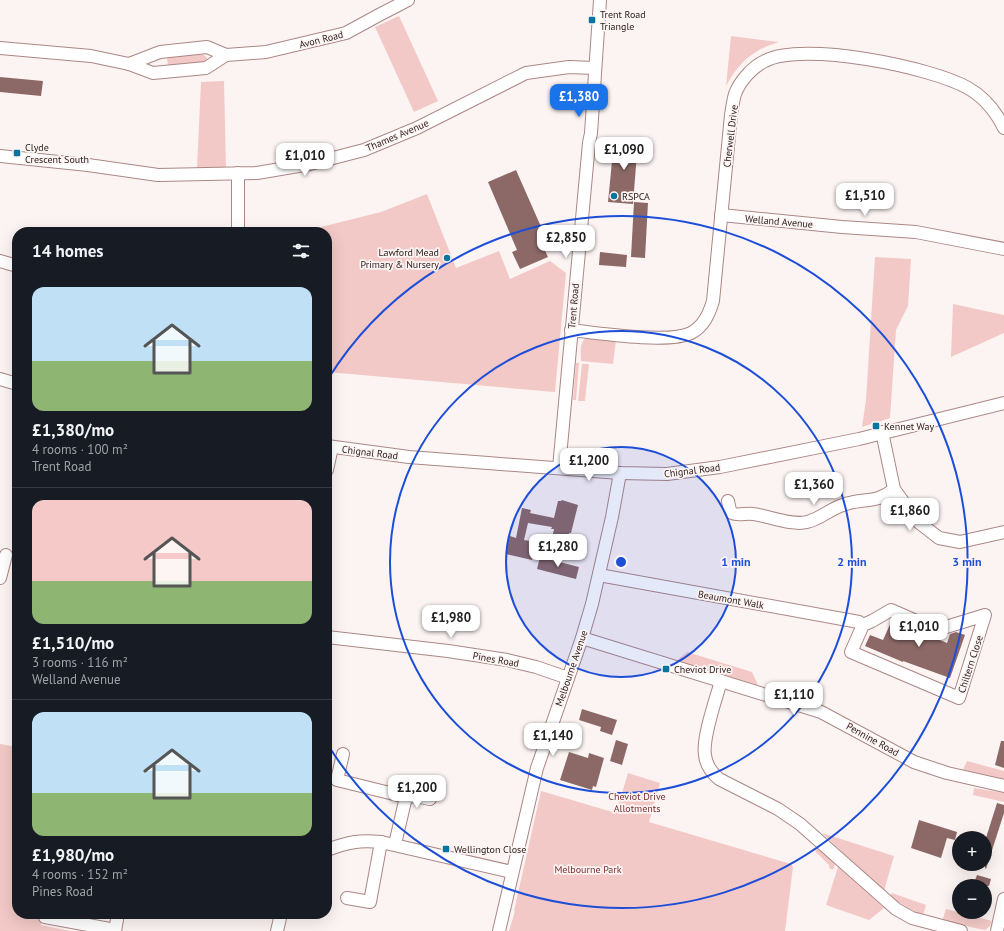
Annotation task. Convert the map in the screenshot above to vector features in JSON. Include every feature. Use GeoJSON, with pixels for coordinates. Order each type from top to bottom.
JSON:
{"type":"FeatureCollection","features":[{"type":"Feature","properties":{"kind":"street","name":"Avon Road"},"geometry":{"type":"LineString","coordinates":[[129,64],[160,52],[207,47],[226,55],[266,52],[346,33],[408,0]]}},
{"type":"Feature","properties":{"kind":"street","name":"Trent Road"},"geometry":{"type":"LineString","coordinates":[[559,468],[591,133],[594,68],[600,0]]}},
{"type":"Feature","properties":{"kind":"street","name":"Avon Road"},"geometry":{"type":"LineString","coordinates":[[0,48],[91,56],[129,64],[153,72],[206,68],[226,55]]}},
{"type":"Feature","properties":{"kind":"street","name":"Cherwell Drive"},"geometry":{"type":"LineString","coordinates":[[571,330],[617,336],[667,338],[683,336],[698,328],[707,317],[712,301],[731,115],[735,94],[743,80],[751,71],[764,61],[776,56],[794,53],[814,53],[887,63],[936,74],[969,88],[982,98],[993,110],[1004,128]]}},
{"type":"Feature","properties":{"kind":"street","name":"Thames Avenue"},"geometry":{"type":"LineString","coordinates":[[0,156],[88,165],[158,175],[257,173],[310,164],[364,150],[417,128],[526,73],[569,67],[594,68]]}},
{"type":"Feature","properties":{"kind":"street"},"geometry":{"type":"LineString","coordinates":[[238,174],[238,227]]}},
{"type":"Feature","properties":{"kind":"street","name":"Welland Avenue"},"geometry":{"type":"LineString","coordinates":[[721,215],[842,227],[916,232],[1004,249]]}},
{"type":"Feature","properties":{"kind":"street"},"geometry":{"type":"LineString","coordinates":[[0,261],[12,265]]}},
{"type":"Feature","properties":{"kind":"street"},"geometry":{"type":"LineString","coordinates":[[0,379],[12,383]]}},
{"type":"Feature","properties":{"kind":"street","name":"Chignal Road"},"geometry":{"type":"LineString","coordinates":[[332,446],[409,457],[620,473],[679,474],[859,438],[1004,403]]}},
{"type":"Feature","properties":{"kind":"street"},"geometry":{"type":"LineString","coordinates":[[882,432],[894,489],[916,521],[939,538],[960,542],[1004,532]]}},
{"type":"Feature","properties":{"kind":"street","name":"Melbourne Avenue"},"geometry":{"type":"LineString","coordinates":[[499,931],[537,768],[582,638],[599,575],[620,473]]}},
{"type":"Feature","properties":{"kind":"street"},"geometry":{"type":"LineString","coordinates":[[728,501],[730,510],[736,514],[752,513],[798,523],[815,519],[842,505],[854,501],[877,500],[886,496],[894,489]]}},
{"type":"Feature","properties":{"kind":"street"},"geometry":{"type":"LineString","coordinates":[[0,578],[8,556]]}},
{"type":"Feature","properties":{"kind":"street","name":"Beaumont Walk"},"geometry":{"type":"LineString","coordinates":[[599,575],[859,622],[863,625]]}},
{"type":"Feature","properties":{"kind":"street","name":"Chiltern Close"},"geometry":{"type":"LineString","coordinates":[[891,610],[923,624],[943,628],[986,615],[959,698],[851,652],[863,625],[891,610]]}},
{"type":"Feature","properties":{"kind":"street","name":"Pines Road"},"geometry":{"type":"LineString","coordinates":[[332,638],[448,651],[506,660],[536,667],[568,678]]}},
{"type":"Feature","properties":{"kind":"street","name":"Pennine Road"},"geometry":{"type":"LineString","coordinates":[[582,638],[821,712],[914,762],[953,775],[1004,786]]}},
{"type":"Feature","properties":{"kind":"street"},"geometry":{"type":"LineString","coordinates":[[721,682],[704,741],[705,755],[712,773],[719,779],[778,809],[800,824],[896,909],[912,918],[961,931]]}},
{"type":"Feature","properties":{"kind":"street"},"geometry":{"type":"LineString","coordinates":[[343,754],[337,780],[406,797],[415,796],[430,799]]}},
{"type":"Feature","properties":{"kind":"street"},"geometry":{"type":"LineString","coordinates":[[395,844],[406,797]]}},
{"type":"Feature","properties":{"kind":"street"},"geometry":{"type":"LineString","coordinates":[[332,848],[344,843],[363,840],[381,842],[512,872]]}},
{"type":"Feature","properties":{"kind":"street"},"geometry":{"type":"LineString","coordinates":[[347,898],[370,902],[381,842]]}},
{"type":"Feature","properties":{"kind":"street"},"geometry":{"type":"LineString","coordinates":[[997,931],[1004,899]]}},
{"type":"Feature","properties":{"kind":"street"},"geometry":{"type":"LineString","coordinates":[[55,919],[115,931],[117,919]]}},
{"type":"Feature","properties":{"kind":"street"},"geometry":{"type":"LineString","coordinates":[[277,931],[280,919]]}},
{"type":"Feature","properties":{"kind":"green space"},"geometry":{"type":"Polygon","coordinates":[[[399,16],[438,101],[414,112],[375,27],[399,16]]]}},
{"type":"Feature","properties":{"kind":"green space"},"geometry":{"type":"Polygon","coordinates":[[[731,36],[779,42],[762,48],[748,58],[736,70],[726,86],[731,36]]]}},
{"type":"Feature","properties":{"kind":"green space"},"geometry":{"type":"Polygon","coordinates":[[[201,54],[207,58],[206,63],[168,68],[167,56],[201,54]]]}},
{"type":"Feature","properties":{"kind":"green space"},"geometry":{"type":"Polygon","coordinates":[[[224,81],[226,168],[197,168],[201,82],[224,81]]]}},
{"type":"Feature","properties":{"kind":"green space","name":"Lawford Mead Primary & Nursery"},"geometry":{"type":"Polygon","coordinates":[[[427,194],[456,268],[499,251],[510,279],[550,261],[566,273],[555,392],[332,372],[332,227],[321,227],[381,212],[427,194]]]}},
{"type":"Feature","properties":{"kind":"green space"},"geometry":{"type":"Polygon","coordinates":[[[875,257],[911,259],[908,306],[896,330],[890,418],[862,427],[866,400],[875,257]]]}},
{"type":"Feature","properties":{"kind":"green space"},"geometry":{"type":"Polygon","coordinates":[[[953,304],[1004,315],[1004,333],[951,357],[953,304]]]}},
{"type":"Feature","properties":{"kind":"green space"},"geometry":{"type":"Polygon","coordinates":[[[586,338],[616,340],[613,364],[581,361],[581,345],[586,338]]]}},
{"type":"Feature","properties":{"kind":"green space"},"geometry":{"type":"Polygon","coordinates":[[[576,363],[579,363],[576,400],[573,400],[576,363]]]}},
{"type":"Feature","properties":{"kind":"green space"},"geometry":{"type":"Polygon","coordinates":[[[582,364],[589,364],[585,401],[578,401],[582,364]]]}},
{"type":"Feature","properties":{"kind":"green space"},"geometry":{"type":"Polygon","coordinates":[[[687,652],[752,672],[758,685],[676,661],[687,652]]]}},
{"type":"Feature","properties":{"kind":"green space"},"geometry":{"type":"Polygon","coordinates":[[[0,744],[12,746],[12,919],[42,919],[41,925],[70,931],[0,931],[0,744]]]}},
{"type":"Feature","properties":{"kind":"green space"},"geometry":{"type":"Polygon","coordinates":[[[967,761],[1004,771],[1004,779],[963,770],[967,761]]]}},
{"type":"Feature","properties":{"kind":"green space","name":"Melbourne Park"},"geometry":{"type":"Polygon","coordinates":[[[628,773],[660,783],[649,822],[791,864],[793,867],[785,931],[509,931],[515,911],[541,791],[616,813],[628,773]]]}},
{"type":"Feature","properties":{"kind":"green space"},"geometry":{"type":"Polygon","coordinates":[[[974,788],[1004,793],[1004,802],[973,795],[974,788]]]}},
{"type":"Feature","properties":{"kind":"green space"},"geometry":{"type":"Polygon","coordinates":[[[822,833],[894,856],[884,891],[822,833]]]}},
{"type":"Feature","properties":{"kind":"green space"},"geometry":{"type":"Polygon","coordinates":[[[818,847],[835,864],[833,870],[829,868],[829,865],[815,851],[818,847]]]}},
{"type":"Feature","properties":{"kind":"green space"},"geometry":{"type":"Polygon","coordinates":[[[838,867],[884,908],[869,920],[826,905],[838,867]]]}},
{"type":"Feature","properties":{"kind":"green space"},"geometry":{"type":"Polygon","coordinates":[[[892,893],[926,905],[923,916],[890,897],[892,893]]]}},
{"type":"Feature","properties":{"kind":"green space"},"geometry":{"type":"Polygon","coordinates":[[[946,909],[952,911],[952,919],[984,919],[992,921],[990,926],[985,930],[942,921],[946,909]]]}},
{"type":"Feature","properties":{"kind":"building"},"geometry":{"type":"Polygon","coordinates":[[[0,77],[43,81],[41,96],[0,92],[0,77]]]}},
{"type":"Feature","properties":{"kind":"building"},"geometry":{"type":"Polygon","coordinates":[[[614,141],[648,144],[647,154],[637,153],[633,204],[608,202],[614,141]]]}},
{"type":"Feature","properties":{"kind":"building"},"geometry":{"type":"Polygon","coordinates":[[[516,170],[546,238],[540,240],[548,257],[520,269],[512,252],[517,250],[488,182],[516,170]]]}},
{"type":"Feature","properties":{"kind":"building"},"geometry":{"type":"Polygon","coordinates":[[[634,202],[648,203],[645,258],[631,257],[634,202]]]}},
{"type":"Feature","properties":{"kind":"building"},"geometry":{"type":"Polygon","coordinates":[[[600,252],[627,255],[626,267],[599,265],[600,252]]]}},
{"type":"Feature","properties":{"kind":"building"},"geometry":{"type":"Polygon","coordinates":[[[562,500],[578,505],[571,533],[569,533],[568,538],[553,534],[554,529],[551,529],[552,527],[528,523],[524,540],[536,542],[532,560],[506,554],[510,536],[516,538],[522,508],[531,510],[530,513],[554,518],[558,501],[562,500]]]}},
{"type":"Feature","properties":{"kind":"building"},"geometry":{"type":"Polygon","coordinates":[[[540,557],[579,567],[576,579],[537,569],[540,557]]]}},
{"type":"Feature","properties":{"kind":"building"},"geometry":{"type":"Polygon","coordinates":[[[892,620],[947,643],[950,634],[956,632],[965,635],[950,678],[903,662],[865,646],[870,635],[883,640],[892,620]]]}},
{"type":"Feature","properties":{"kind":"building"},"geometry":{"type":"Polygon","coordinates":[[[582,709],[617,720],[612,735],[600,731],[601,727],[579,720],[582,709]]]}},
{"type":"Feature","properties":{"kind":"building"},"geometry":{"type":"Polygon","coordinates":[[[616,740],[628,744],[622,765],[610,761],[616,740]]]}},
{"type":"Feature","properties":{"kind":"building"},"geometry":{"type":"Polygon","coordinates":[[[1001,741],[1004,741],[1004,768],[995,765],[1001,741]]]}},
{"type":"Feature","properties":{"kind":"building"},"geometry":{"type":"Polygon","coordinates":[[[569,752],[588,758],[589,753],[604,758],[596,787],[593,786],[592,790],[560,780],[569,752]]]}},
{"type":"Feature","properties":{"kind":"building"},"geometry":{"type":"Polygon","coordinates":[[[997,803],[1004,805],[1004,813],[992,850],[992,831],[988,831],[997,803]]]}},
{"type":"Feature","properties":{"kind":"building"},"geometry":{"type":"Polygon","coordinates":[[[919,820],[954,831],[952,831],[952,839],[947,838],[941,858],[911,848],[919,820]]]}},
{"type":"Feature","properties":{"kind":"building"},"geometry":{"type":"Polygon","coordinates":[[[977,875],[991,879],[976,879],[977,875]]]}},
{"type":"Feature","properties":{"kind":"place","name":"Trent Road Triangle"},"geometry":{"type":"Point","coordinates":[592,20]}},
{"type":"Feature","properties":{"kind":"place","name":"Clyde Crescent South"},"geometry":{"type":"Point","coordinates":[17,153]}},
{"type":"Feature","properties":{"kind":"place","name":"RSPCA"},"geometry":{"type":"Point","coordinates":[614,196]}},
{"type":"Feature","properties":{"kind":"place","name":"Lawford Mead Primary & Nursery"},"geometry":{"type":"Point","coordinates":[447,258]}},
{"type":"Feature","properties":{"kind":"place","name":"Kennet Way"},"geometry":{"type":"Point","coordinates":[876,426]}},
{"type":"Feature","properties":{"kind":"place","name":"Cheviot Drive"},"geometry":{"type":"Point","coordinates":[666,669]}},
{"type":"Feature","properties":{"kind":"place","name":"Wellington Close"},"geometry":{"type":"Point","coordinates":[446,849]}},
{"type":"Feature","properties":{"kind":"park label","name":"Cheviot Drive Allotments"},"geometry":{"type":"Point","coordinates":[637,802]}}]}
